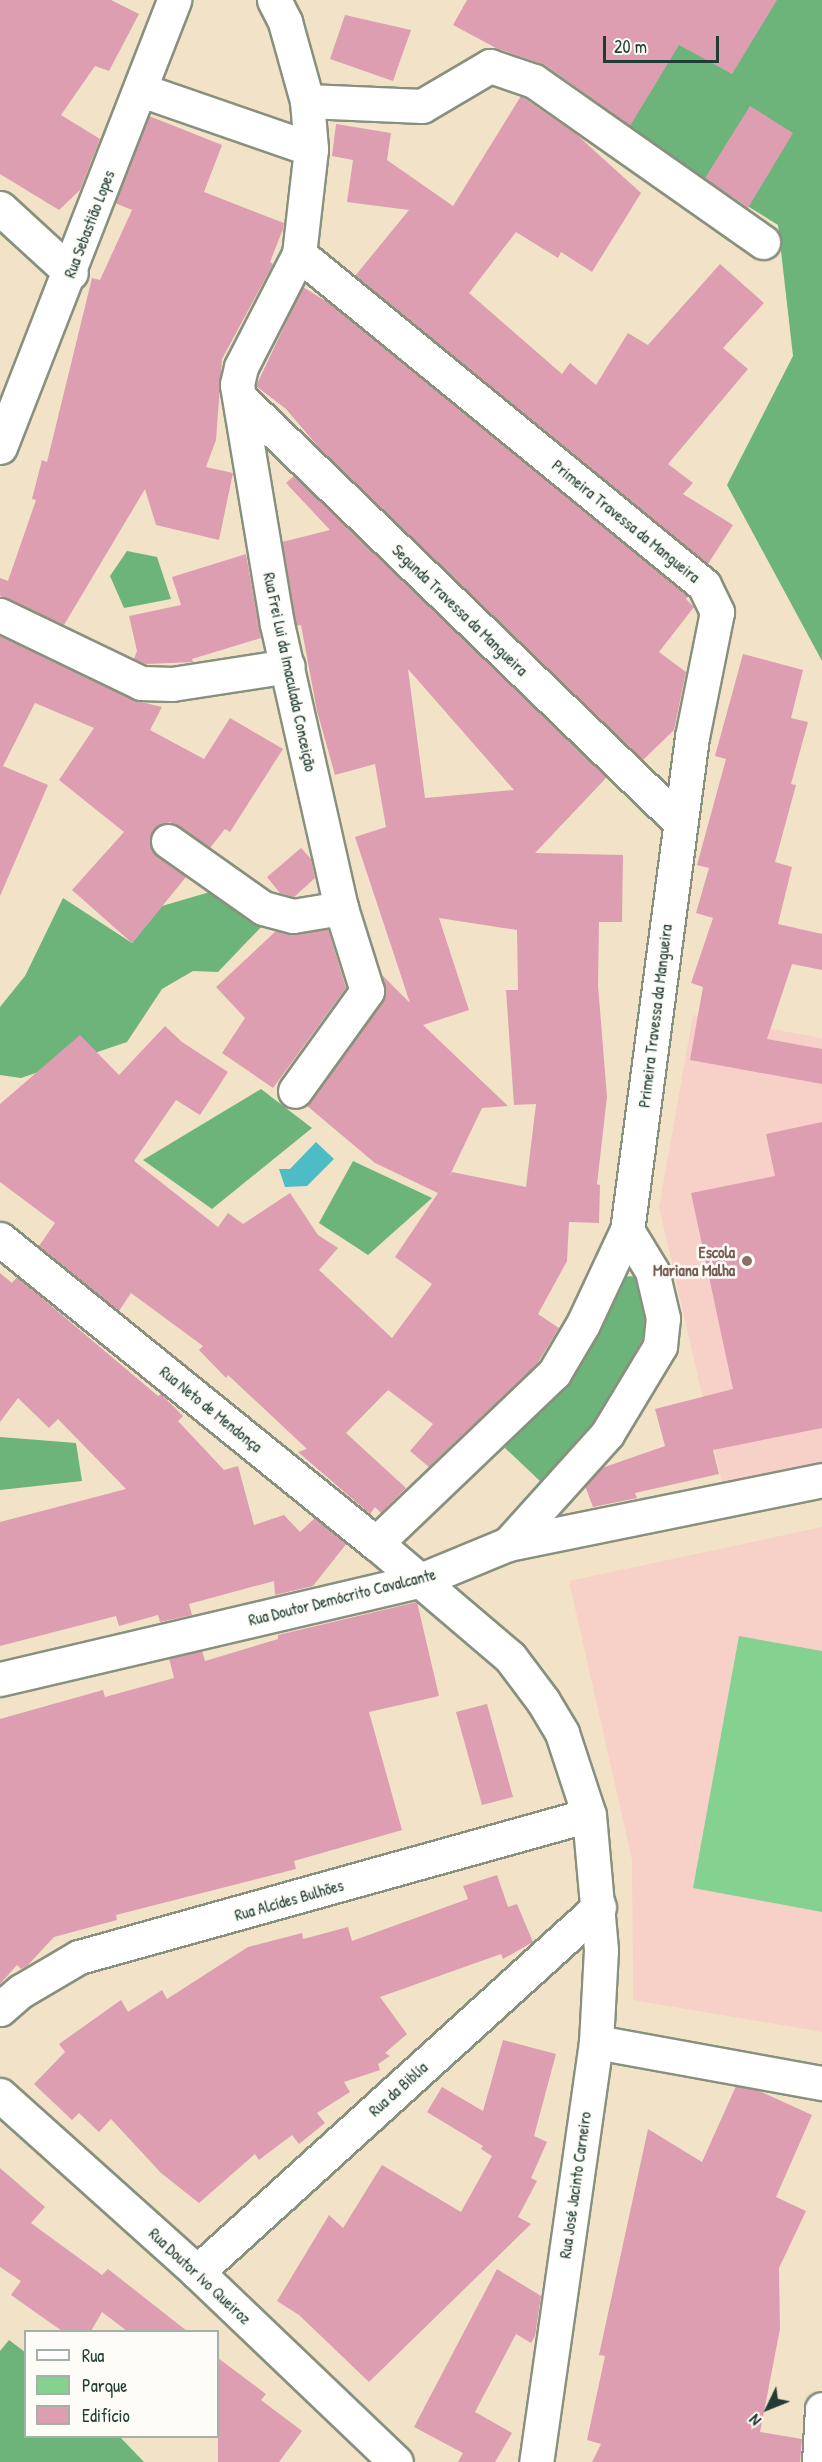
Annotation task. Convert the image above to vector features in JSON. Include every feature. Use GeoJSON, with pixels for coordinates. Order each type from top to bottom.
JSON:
{"type":"FeatureCollection","features":[{"type":"Feature","properties":{"kind":"street","name":"Rua Sebastião Lopes"},"geometry":{"type":"LineString","coordinates":[[0,447],[71,273],[174,0]]}},
{"type":"Feature","properties":{"kind":"street"},"geometry":{"type":"LineString","coordinates":[[274,0],[285,22],[307,101],[311,149],[299,254]]}},
{"type":"Feature","properties":{"kind":"street"},"geometry":{"type":"LineString","coordinates":[[307,101],[422,106],[490,66],[534,81],[763,242]]}},
{"type":"Feature","properties":{"kind":"street"},"geometry":{"type":"LineString","coordinates":[[141,90],[311,149]]}},
{"type":"Feature","properties":{"kind":"street"},"geometry":{"type":"LineString","coordinates":[[0,208],[71,273]]}},
{"type":"Feature","properties":{"kind":"street","name":"Rua Frei Lui da Imaculada Conceição"},"geometry":{"type":"LineString","coordinates":[[295,1091],[366,991],[340,908],[277,624],[237,385],[241,367],[299,254]]}},
{"type":"Feature","properties":{"kind":"street","name":"Primeira Travessa da Mangueira"},"geometry":{"type":"LineString","coordinates":[[299,254],[704,585],[717,612],[680,822],[627,1230],[583,1324],[554,1373],[376,1543]]}},
{"type":"Feature","properties":{"kind":"street","name":"Segunda Travessa da Mangueira"},"geometry":{"type":"LineString","coordinates":[[240,398],[680,822]]}},
{"type":"Feature","properties":{"kind":"street"},"geometry":{"type":"LineString","coordinates":[[0,615],[141,683],[172,684],[288,666]]}},
{"type":"Feature","properties":{"kind":"street"},"geometry":{"type":"LineString","coordinates":[[168,841],[262,908],[293,916],[340,908]]}},
{"type":"Feature","properties":{"kind":"street"},"geometry":{"type":"LineString","coordinates":[[508,1544],[607,1434],[660,1346],[663,1318],[652,1271],[627,1230]]}},
{"type":"Feature","properties":{"kind":"street","name":"Rua Neto de Mendonça"},"geometry":{"type":"LineString","coordinates":[[0,1239],[376,1543],[510,1657],[543,1701],[562,1733],[590,1815]]}},
{"type":"Feature","properties":{"kind":"street","name":"Rua Doutor Demócrito Cavalcante"},"geometry":{"type":"LineString","coordinates":[[0,1679],[421,1580],[508,1544],[822,1481]]}},
{"type":"Feature","properties":{"kind":"street","name":"Rua José Jacinto Carneiro"},"geometry":{"type":"LineString","coordinates":[[536,2462],[596,2042],[599,1906],[590,1815]]}},
{"type":"Feature","properties":{"kind":"street","name":"Rua Alcídes Bulhões"},"geometry":{"type":"LineString","coordinates":[[0,2009],[21,1991],[79,1957],[590,1815]]}},
{"type":"Feature","properties":{"kind":"street","name":"Rua da Biblía"},"geometry":{"type":"LineString","coordinates":[[197,2272],[599,1906]]}},
{"type":"Feature","properties":{"kind":"street"},"geometry":{"type":"LineString","coordinates":[[596,2042],[822,2083]]}},
{"type":"Feature","properties":{"kind":"street","name":"Rua Doutor Ivo Queiroz"},"geometry":{"type":"LineString","coordinates":[[0,2095],[197,2272],[396,2462]]}},
{"type":"Feature","properties":{"kind":"street"},"geometry":{"type":"LineString","coordinates":[[819,2462],[822,2409]]}},
{"type":"Feature","properties":{"kind":"shaded area","name":"Escola Mariana Malha"},"geometry":{"type":"Polygon","coordinates":[[[693,1015],[822,1038],[822,1466],[723,1487],[659,1207],[693,1015]]]}},
{"type":"Feature","properties":{"kind":"shaded area"},"geometry":{"type":"Polygon","coordinates":[[[822,1527],[822,2032],[633,2000],[632,1860],[569,1581],[822,1527]]]}},
{"type":"Feature","properties":{"kind":"green space"},"geometry":{"type":"Polygon","coordinates":[[[642,0],[822,0],[822,661],[727,485],[793,356],[778,225],[597,112],[642,0]]]}},
{"type":"Feature","properties":{"kind":"green space"},"geometry":{"type":"Polygon","coordinates":[[[127,551],[157,557],[171,599],[124,608],[110,576],[127,551]]]}},
{"type":"Feature","properties":{"kind":"green space"},"geometry":{"type":"Polygon","coordinates":[[[220,889],[264,924],[218,972],[193,971],[162,989],[127,1042],[21,1078],[0,1075],[0,1007],[25,976],[63,898],[132,943],[162,906],[220,889]]]}},
{"type":"Feature","properties":{"kind":"green space"},"geometry":{"type":"Polygon","coordinates":[[[261,1089],[312,1128],[212,1209],[143,1160],[261,1089]]]}},
{"type":"Feature","properties":{"kind":"green space"},"geometry":{"type":"Polygon","coordinates":[[[353,1161],[432,1198],[368,1255],[319,1223],[353,1161]]]}},
{"type":"Feature","properties":{"kind":"green space"},"geometry":{"type":"Polygon","coordinates":[[[639,1276],[648,1329],[592,1433],[540,1481],[505,1448],[513,1425],[613,1277],[639,1276]]]}},
{"type":"Feature","properties":{"kind":"green space"},"geometry":{"type":"Polygon","coordinates":[[[0,1437],[76,1443],[82,1481],[0,1490],[0,1437]]]}},
{"type":"Feature","properties":{"kind":"green space"},"geometry":{"type":"Polygon","coordinates":[[[739,1636],[822,1651],[822,1912],[693,1888],[739,1636]]]}},
{"type":"Feature","properties":{"kind":"green space"},"geometry":{"type":"Polygon","coordinates":[[[9,2340],[24,2351],[24,2438],[121,2438],[144,2462],[0,2462],[0,2351],[9,2340]]]}},
{"type":"Feature","properties":{"kind":"water"},"geometry":{"type":"Polygon","coordinates":[[[316,1142],[334,1159],[307,1186],[285,1187],[279,1169],[290,1169],[316,1142]]]}},
{"type":"Feature","properties":{"kind":"building"},"geometry":{"type":"Polygon","coordinates":[[[0,0],[111,0],[139,14],[109,71],[95,66],[61,115],[100,139],[80,190],[59,210],[0,174],[0,0]]]}},
{"type":"Feature","properties":{"kind":"building"},"geometry":{"type":"Polygon","coordinates":[[[467,0],[777,0],[732,74],[679,45],[630,126],[545,65],[496,48],[453,25],[467,0]]]}},
{"type":"Feature","properties":{"kind":"building"},"geometry":{"type":"Polygon","coordinates":[[[345,15],[411,30],[393,81],[330,59],[345,15]]]}},
{"type":"Feature","properties":{"kind":"building"},"geometry":{"type":"Polygon","coordinates":[[[521,96],[576,134],[641,193],[592,272],[561,252],[558,258],[516,232],[469,293],[562,374],[570,363],[596,385],[628,333],[648,345],[720,264],[764,303],[723,348],[748,369],[668,464],[693,483],[683,494],[733,525],[708,564],[355,276],[409,210],[347,202],[353,160],[332,156],[336,124],[391,133],[387,160],[453,206],[521,96]]]}},
{"type":"Feature","properties":{"kind":"building"},"geometry":{"type":"Polygon","coordinates":[[[750,106],[793,133],[748,208],[705,178],[750,106]]]}},
{"type":"Feature","properties":{"kind":"building"},"geometry":{"type":"Polygon","coordinates":[[[149,116],[222,145],[204,192],[284,223],[283,229],[270,262],[273,264],[222,359],[216,440],[206,467],[233,473],[219,540],[156,525],[145,489],[64,625],[0,596],[0,578],[8,581],[36,500],[32,499],[42,460],[47,462],[92,278],[100,280],[132,210],[115,203],[149,116]]]}},
{"type":"Feature","properties":{"kind":"building"},"geometry":{"type":"Polygon","coordinates":[[[303,287],[332,305],[688,596],[686,599],[694,607],[659,652],[686,672],[674,730],[643,760],[321,450],[286,409],[256,386],[303,287]]]}},
{"type":"Feature","properties":{"kind":"building"},"geometry":{"type":"Polygon","coordinates":[[[294,476],[607,777],[535,853],[623,855],[622,922],[599,922],[598,985],[607,1097],[597,1184],[600,1185],[599,1223],[569,1222],[567,1261],[538,1314],[559,1328],[537,1364],[429,1467],[410,1451],[433,1424],[388,1390],[346,1433],[406,1488],[381,1513],[375,1507],[370,1514],[298,1452],[307,1449],[228,1375],[226,1378],[199,1350],[203,1346],[131,1293],[119,1311],[39,1246],[55,1223],[0,1182],[0,1104],[80,1035],[119,1075],[165,1026],[182,1042],[228,1072],[200,1115],[176,1100],[134,1161],[218,1227],[228,1213],[243,1224],[290,1193],[318,1235],[338,1248],[319,1270],[392,1338],[432,1284],[395,1257],[438,1193],[375,1163],[306,1105],[382,1002],[386,993],[381,974],[410,1003],[355,837],[386,827],[375,764],[335,775],[317,711],[301,625],[297,626],[295,620],[282,542],[330,530],[286,483],[294,476]],[[408,669],[425,798],[514,790],[408,669]],[[439,918],[469,1010],[423,1025],[508,1106],[482,1108],[449,1177],[452,1172],[526,1187],[536,1104],[514,1105],[506,990],[518,990],[517,930],[439,918]]]}},
{"type":"Feature","properties":{"kind":"building"},"geometry":{"type":"Polygon","coordinates":[[[246,554],[261,638],[192,659],[193,662],[146,664],[134,659],[137,651],[129,616],[181,605],[172,577],[246,554]]]}},
{"type":"Feature","properties":{"kind":"building"},"geometry":{"type":"Polygon","coordinates":[[[0,636],[133,700],[162,707],[150,730],[204,759],[230,718],[283,749],[230,832],[225,829],[210,848],[170,822],[153,830],[151,849],[186,877],[132,943],[72,890],[124,832],[59,780],[94,728],[35,703],[3,766],[48,785],[0,896],[0,636]]]}},
{"type":"Feature","properties":{"kind":"building"},"geometry":{"type":"Polygon","coordinates":[[[743,654],[803,670],[791,718],[808,722],[791,784],[796,785],[775,862],[792,867],[778,924],[822,934],[822,970],[792,964],[767,1039],[822,1049],[822,1084],[690,1060],[703,987],[691,983],[713,918],[696,913],[709,868],[697,865],[726,759],[715,756],[743,654]]]}},
{"type":"Feature","properties":{"kind":"building"},"geometry":{"type":"Polygon","coordinates":[[[301,848],[311,859],[315,878],[294,897],[280,893],[267,877],[301,848]]]}},
{"type":"Feature","properties":{"kind":"building"},"geometry":{"type":"Polygon","coordinates":[[[328,929],[346,988],[273,1088],[222,1053],[245,1018],[216,987],[276,931],[296,935],[328,929]]]}},
{"type":"Feature","properties":{"kind":"building"},"geometry":{"type":"Polygon","coordinates":[[[822,1122],[822,1428],[713,1450],[719,1474],[635,1493],[637,1498],[593,1507],[585,1486],[602,1468],[665,1446],[655,1409],[733,1389],[691,1193],[775,1176],[766,1134],[822,1122]]]}},
{"type":"Feature","properties":{"kind":"building"},"geometry":{"type":"Polygon","coordinates":[[[0,1273],[12,1283],[17,1277],[158,1396],[161,1394],[183,1416],[178,1421],[224,1470],[238,1466],[254,1525],[284,1515],[300,1532],[315,1518],[347,1543],[313,1586],[275,1595],[274,1581],[189,1604],[192,1615],[160,1622],[158,1615],[119,1626],[116,1616],[0,1646],[0,1522],[126,1489],[58,1419],[49,1428],[18,1398],[0,1422],[0,1273]]]}},
{"type":"Feature","properties":{"kind":"building"},"geometry":{"type":"Polygon","coordinates":[[[417,1602],[439,1696],[369,1712],[402,1830],[294,1861],[296,1869],[116,1915],[117,1920],[54,1937],[28,1965],[21,1969],[17,1965],[0,1984],[0,1719],[103,1690],[105,1697],[174,1678],[169,1658],[202,1651],[205,1661],[278,1639],[278,1635],[417,1602]]]}},
{"type":"Feature","properties":{"kind":"building"},"geometry":{"type":"Polygon","coordinates":[[[487,1704],[513,1797],[482,1805],[456,1712],[487,1704]]]}},
{"type":"Feature","properties":{"kind":"building"},"geometry":{"type":"Polygon","coordinates":[[[497,1875],[508,1907],[517,1904],[533,1942],[503,1959],[501,1954],[380,1997],[407,2034],[385,2053],[390,2056],[378,2064],[380,2070],[344,2082],[350,2092],[317,2113],[325,2123],[299,2144],[292,2135],[259,2160],[255,2154],[199,2203],[161,2173],[111,2119],[99,2132],[79,2113],[72,2120],[34,2084],[65,2052],[59,2044],[121,2000],[128,2012],[162,1990],[167,1999],[248,1947],[302,1933],[303,1939],[348,1927],[352,1941],[468,1899],[463,1886],[497,1875]]]}},
{"type":"Feature","properties":{"kind":"building"},"geometry":{"type":"Polygon","coordinates":[[[503,2040],[556,2054],[534,2136],[547,2142],[531,2178],[537,2181],[518,2217],[531,2224],[369,2382],[299,2315],[277,2301],[329,2215],[343,2228],[382,2165],[461,2212],[492,2156],[481,2149],[483,2146],[427,2112],[442,2087],[483,2111],[503,2040]]]}},
{"type":"Feature","properties":{"kind":"building"},"geometry":{"type":"Polygon","coordinates":[[[736,2086],[757,2090],[812,2115],[776,2197],[806,2211],[779,2268],[780,2329],[760,2432],[802,2439],[800,2462],[592,2462],[601,2444],[587,2440],[605,2356],[599,2355],[648,2129],[702,2162],[736,2086]]]}},
{"type":"Feature","properties":{"kind":"building"},"geometry":{"type":"Polygon","coordinates":[[[0,2168],[45,2207],[31,2223],[102,2275],[108,2269],[186,2330],[126,2330],[102,2312],[92,2330],[61,2330],[11,2295],[21,2281],[0,2267],[0,2168]]]}},
{"type":"Feature","properties":{"kind":"building"},"geometry":{"type":"Polygon","coordinates":[[[497,2269],[541,2296],[535,2336],[531,2343],[516,2334],[475,2412],[512,2433],[495,2462],[458,2462],[463,2453],[414,2427],[497,2269]]]}},
{"type":"Feature","properties":{"kind":"building"},"geometry":{"type":"Polygon","coordinates":[[[219,2359],[266,2394],[261,2400],[302,2431],[279,2462],[218,2462],[219,2359]]]}},
{"type":"Feature","properties":{"kind":"place","name":"Escola Mariana Malha"},"geometry":{"type":"Point","coordinates":[747,1261]}}]}
